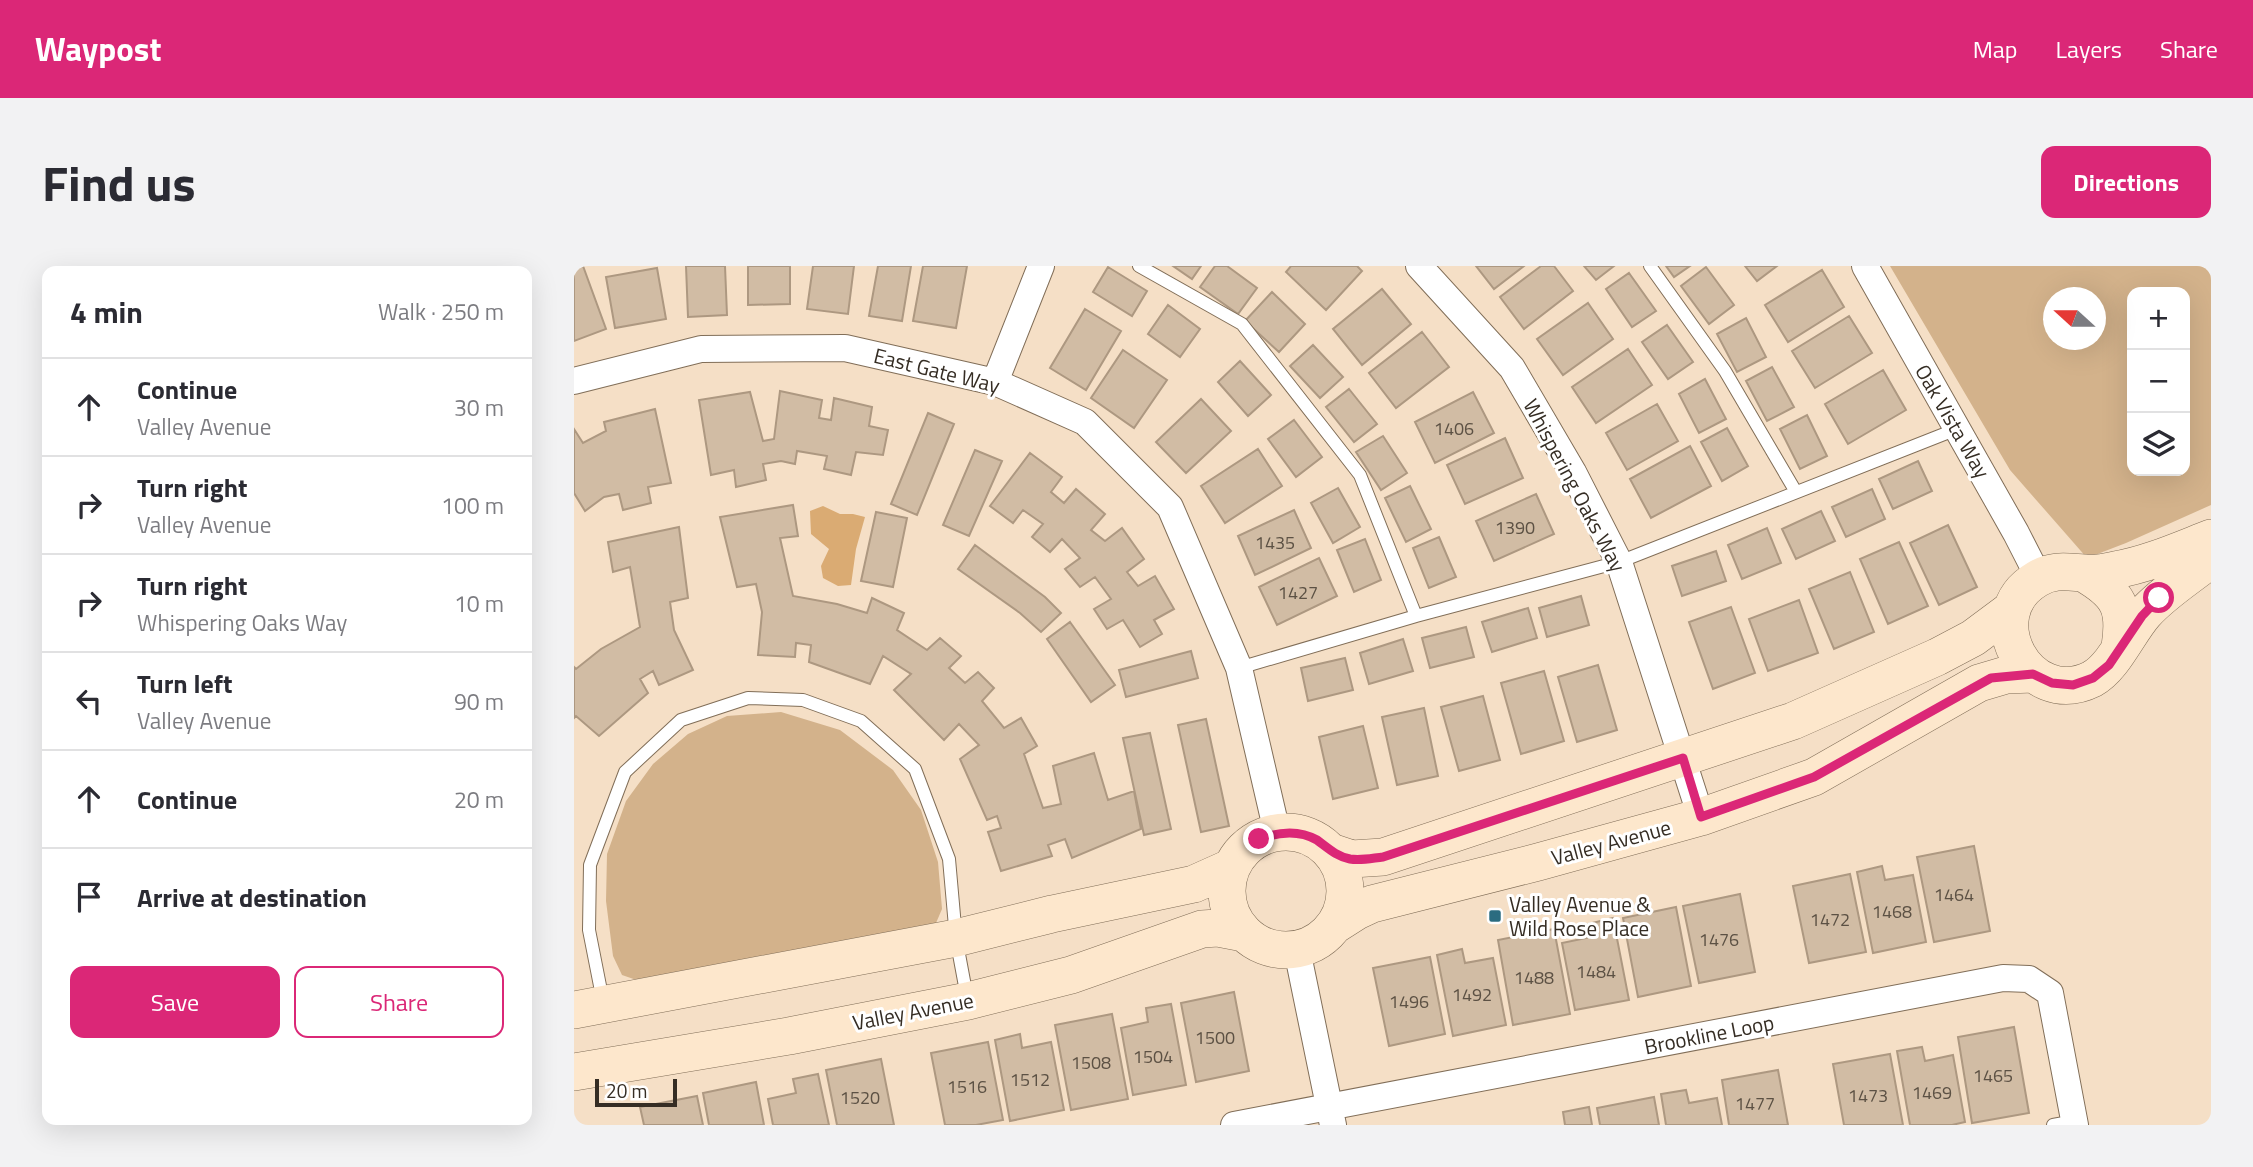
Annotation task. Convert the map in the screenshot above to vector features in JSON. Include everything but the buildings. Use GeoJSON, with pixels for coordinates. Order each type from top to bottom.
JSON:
{"type":"FeatureCollection","features":[{"type":"Feature","properties":{"kind":"street"},"geometry":{"type":"LineString","coordinates":[[995,382],[1041,266]]}},
{"type":"Feature","properties":{"kind":"street","name":"Whispering Oaks Way"},"geometry":{"type":"LineString","coordinates":[[1419,266],[1512,368],[1573,472],[1619,562],[1701,817]]}},
{"type":"Feature","properties":{"kind":"street","name":"Oak Vista Way"},"geometry":{"type":"LineString","coordinates":[[1865,266],[2039,578]]}},
{"type":"Feature","properties":{"kind":"street","name":"East Gate Way"},"geometry":{"type":"LineString","coordinates":[[574,381],[701,349],[845,348],[995,382],[1085,422],[1170,507],[1239,668],[1277,832]]}},
{"type":"Feature","properties":{"kind":"street"},"geometry":{"type":"LineString","coordinates":[[2085,574],[2139,565],[2211,538]]}},
{"type":"Feature","properties":{"kind":"street","name":"Valley Avenue"},"geometry":{"type":"LineString","coordinates":[[1335,925],[1372,904],[1701,817],[1814,777],[1979,683],[2006,676],[2033,674],[2052,683],[2073,685],[2093,678],[2109,665],[2142,616],[2159,598],[2211,559]]}},
{"type":"Feature","properties":{"kind":"street"},"geometry":{"type":"LineString","coordinates":[[2033,674],[2017,656],[2009,633],[2012,609],[2027,586],[2054,572],[2085,574],[2105,586],[2118,603],[2123,625],[2120,647]]}},
{"type":"Feature","properties":{"kind":"street"},"geometry":{"type":"LineString","coordinates":[[1331,852],[1352,859],[1383,857],[1793,721],[1937,657],[1973,638],[2012,609]]}},
{"type":"Feature","properties":{"kind":"street"},"geometry":{"type":"LineString","coordinates":[[1277,832],[1297,833],[1316,839],[1331,852],[1341,869],[1345,888],[1343,907],[1335,925],[1318,941],[1297,950],[1278,950],[1259,945],[1244,933],[1231,914],[1227,890],[1232,867],[1243,851],[1259,839],[1277,832]]}},
{"type":"Feature","properties":{"kind":"street"},"geometry":{"type":"LineString","coordinates":[[589,1008],[956,938],[1052,914],[1174,890],[1232,867]]}},
{"type":"Feature","properties":{"kind":"street","name":"Valley Avenue"},"geometry":{"type":"LineString","coordinates":[[574,1072],[968,1001],[1071,975],[1202,929],[1218,928],[1244,933]]}},
{"type":"Feature","properties":{"kind":"street"},"geometry":{"type":"LineString","coordinates":[[1297,950],[1331,1116]]}},
{"type":"Feature","properties":{"kind":"street","name":"Brookline Loop"},"geometry":{"type":"LineString","coordinates":[[1234,1125],[1331,1116],[2003,978],[2029,979],[2050,993],[2068,1124]]}},
{"type":"Feature","properties":{"kind":"lane"},"geometry":{"type":"LineString","coordinates":[[1139,266],[1242,324],[1360,475],[1416,616]]}},
{"type":"Feature","properties":{"kind":"lane"},"geometry":{"type":"LineString","coordinates":[[1650,266],[1725,371],[1796,492]]}},
{"type":"Feature","properties":{"kind":"lane"},"geometry":{"type":"LineString","coordinates":[[1239,668],[1416,616],[1619,562],[1957,429]]}},
{"type":"Feature","properties":{"kind":"lane"},"geometry":{"type":"LineString","coordinates":[[589,1008],[590,865],[625,772],[681,720],[748,698],[803,700],[861,721],[915,769],[949,859],[956,938],[968,1001]]}},
{"type":"Feature","properties":{"kind":"shaded area"},"geometry":{"type":"Polygon","coordinates":[[[1890,266],[2211,266],[2211,505],[2087,558],[2010,470],[1890,266]]]}},
{"type":"Feature","properties":{"kind":"shaded area"},"geometry":{"type":"Polygon","coordinates":[[[823,506],[840,514],[865,517],[856,549],[851,585],[838,586],[823,578],[821,566],[829,549],[811,534],[810,511],[823,506]]]}},
{"type":"Feature","properties":{"kind":"shaded area"},"geometry":{"type":"Polygon","coordinates":[[[781,712],[840,730],[893,770],[921,810],[938,862],[942,909],[936,923],[648,984],[622,975],[613,956],[606,901],[607,854],[626,801],[653,764],[688,734],[727,716],[781,712]]]}},
{"type":"Feature","properties":{"kind":"place","name":"Valley Avenue & Wild Rose Place"},"geometry":{"type":"Point","coordinates":[1495,916]}},
{"type":"Feature","properties":{"kind":"route"},"geometry":{"type":"LineString","coordinates":[[1259,839],[1277,832],[1297,833],[1316,839],[1331,852],[1352,859],[1383,857],[1683,758],[1701,817],[1814,777],[1991,678],[2033,674],[2052,683],[2073,685],[2093,678],[2109,665],[2142,616],[2159,598]]}}]}
